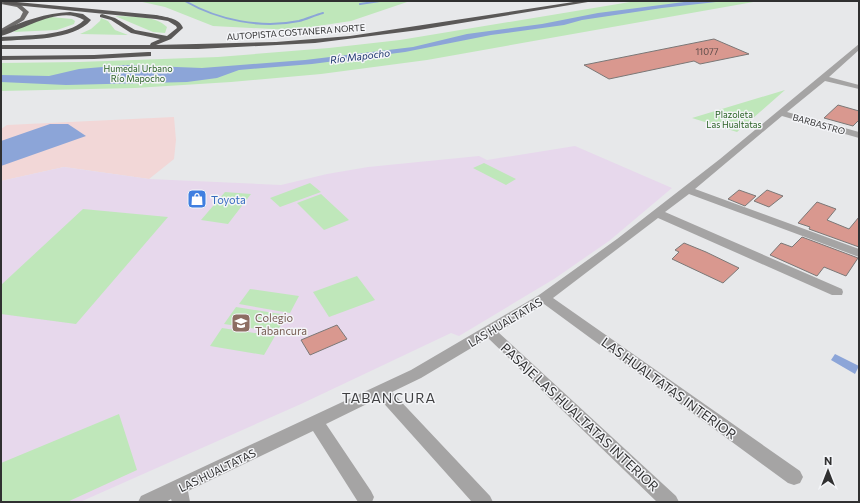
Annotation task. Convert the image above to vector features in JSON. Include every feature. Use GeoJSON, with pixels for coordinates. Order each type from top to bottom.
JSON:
{"type":"FeatureCollection","features":[{"type":"Feature","properties":{"kind":"highway"},"geometry":{"type":"LineString","coordinates":[[540,4],[548,1]]}},
{"type":"Feature","properties":{"kind":"highway","name":"AUTOPISTA COSTANERA NORTE"},"geometry":{"type":"LineString","coordinates":[[1,42],[155,42],[271,39],[341,33],[562,1]]}},
{"type":"Feature","properties":{"kind":"highway","name":"AUTOPISTA COSTANERA NORTE"},"geometry":{"type":"LineString","coordinates":[[1,47],[250,45],[317,41],[383,34],[590,1]]}},
{"type":"Feature","properties":{"kind":"highway"},"geometry":{"type":"LineString","coordinates":[[1,54],[99,52],[135,49],[160,42],[173,36],[179,30],[180,26],[174,21],[165,18],[3,3]]}},
{"type":"Feature","properties":{"kind":"highway"},"geometry":{"type":"LineString","coordinates":[[18,4],[100,15],[113,19],[128,30],[138,34],[200,41]]}},
{"type":"Feature","properties":{"kind":"highway"},"geometry":{"type":"LineString","coordinates":[[1,33],[29,21],[51,16],[78,15],[88,20],[81,27],[61,33],[1,39]]}},
{"type":"Feature","properties":{"kind":"highway"},"geometry":{"type":"LineString","coordinates":[[1,39],[71,39]]}},
{"type":"Feature","properties":{"kind":"highway"},"geometry":{"type":"LineString","coordinates":[[110,40],[155,42]]}},
{"type":"Feature","properties":{"kind":"highway"},"geometry":{"type":"LineString","coordinates":[[1,58],[121,56],[250,45]]}},
{"type":"Feature","properties":{"kind":"main road"},"geometry":{"type":"LineString","coordinates":[[1,33],[22,19],[26,14],[22,8],[3,3]]}},
{"type":"Feature","properties":{"kind":"main road"},"geometry":{"type":"LineString","coordinates":[[1,9],[12,14],[1,25]]}},
{"type":"Feature","properties":{"kind":"street","name":"LAS HUALTATAS"},"geometry":{"type":"LineString","coordinates":[[147,502],[179,495],[316,422],[416,374],[544,298],[621,242],[823,78],[859,46]]}},
{"type":"Feature","properties":{"kind":"street"},"geometry":{"type":"LineString","coordinates":[[823,78],[859,87]]}},
{"type":"Feature","properties":{"kind":"street","name":"BARBASTRO"},"geometry":{"type":"LineString","coordinates":[[780,113],[859,135]]}},
{"type":"Feature","properties":{"kind":"street"},"geometry":{"type":"LineString","coordinates":[[686,189],[859,252]]}},
{"type":"Feature","properties":{"kind":"street"},"geometry":{"type":"LineString","coordinates":[[657,213],[837,292]]}},
{"type":"Feature","properties":{"kind":"street","name":"LAS HUALTATAS INTERIOR"},"geometry":{"type":"LineString","coordinates":[[544,298],[794,477]]}},
{"type":"Feature","properties":{"kind":"street","name":"PASAJE LAS HUALTATAS INTERIOR"},"geometry":{"type":"LineString","coordinates":[[489,331],[670,502]]}},
{"type":"Feature","properties":{"kind":"street"},"geometry":{"type":"LineString","coordinates":[[381,390],[484,502]]}},
{"type":"Feature","properties":{"kind":"street"},"geometry":{"type":"LineString","coordinates":[[316,422],[365,497]]}},
{"type":"Feature","properties":{"kind":"shaded area"},"geometry":{"type":"Polygon","coordinates":[[[174,117],[176,140],[174,159],[149,179],[64,167],[1,181],[1,129],[7,125],[174,117]]]}},
{"type":"Feature","properties":{"kind":"shaded area","name":"Colegio Tabancura"},"geometry":{"type":"Polygon","coordinates":[[[575,146],[672,188],[609,241],[554,279],[459,336],[451,333],[301,404],[80,502],[1,502],[1,181],[64,167],[149,179],[281,185],[327,174],[368,167],[479,156],[487,160],[575,146]]]}},
{"type":"Feature","properties":{"kind":"green space"},"geometry":{"type":"Polygon","coordinates":[[[138,1],[410,1],[351,21],[291,30],[213,26],[165,7],[138,1]]]}},
{"type":"Feature","properties":{"kind":"green space","name":"Humedal Urbano Río Mapocho"},"geometry":{"type":"Polygon","coordinates":[[[636,1],[759,1],[427,60],[321,74],[231,82],[135,88],[1,91],[1,63],[218,57],[329,48],[400,40],[636,1]]]}},
{"type":"Feature","properties":{"kind":"green space"},"geometry":{"type":"Polygon","coordinates":[[[115,16],[156,20],[167,27],[165,33],[153,32],[115,16]]]}},
{"type":"Feature","properties":{"kind":"green space"},"geometry":{"type":"Polygon","coordinates":[[[51,17],[72,19],[75,21],[74,24],[57,30],[13,32],[31,22],[51,17]]]}},
{"type":"Feature","properties":{"kind":"green space"},"geometry":{"type":"Polygon","coordinates":[[[101,18],[108,21],[115,30],[128,35],[80,34],[91,29],[100,21],[101,18]]]}},
{"type":"Feature","properties":{"kind":"green space","name":"Plazoleta Las Hualtatas"},"geometry":{"type":"Polygon","coordinates":[[[785,90],[737,132],[692,118],[785,90]]]}},
{"type":"Feature","properties":{"kind":"green space"},"geometry":{"type":"Polygon","coordinates":[[[484,163],[516,179],[506,185],[473,168],[484,163]]]}},
{"type":"Feature","properties":{"kind":"green space"},"geometry":{"type":"Polygon","coordinates":[[[310,183],[321,192],[280,207],[270,198],[310,183]]]}},
{"type":"Feature","properties":{"kind":"green space"},"geometry":{"type":"Polygon","coordinates":[[[225,192],[251,194],[228,224],[201,220],[225,192]]]}},
{"type":"Feature","properties":{"kind":"green space"},"geometry":{"type":"Polygon","coordinates":[[[321,194],[349,220],[324,230],[297,203],[321,194]]]}},
{"type":"Feature","properties":{"kind":"green space"},"geometry":{"type":"Polygon","coordinates":[[[83,209],[168,217],[76,324],[1,314],[1,285],[83,209]]]}},
{"type":"Feature","properties":{"kind":"green space"},"geometry":{"type":"Polygon","coordinates":[[[357,276],[375,300],[329,317],[313,292],[357,276]]]}},
{"type":"Feature","properties":{"kind":"green space"},"geometry":{"type":"Polygon","coordinates":[[[250,289],[299,296],[290,313],[239,304],[250,289]]]}},
{"type":"Feature","properties":{"kind":"green space"},"geometry":{"type":"Polygon","coordinates":[[[236,307],[287,315],[277,332],[224,324],[236,307]]]}},
{"type":"Feature","properties":{"kind":"green space"},"geometry":{"type":"Polygon","coordinates":[[[222,328],[275,336],[264,355],[210,346],[222,328]]]}},
{"type":"Feature","properties":{"kind":"green space"},"geometry":{"type":"Polygon","coordinates":[[[119,414],[137,470],[67,502],[1,502],[1,463],[119,414]]]}},
{"type":"Feature","properties":{"kind":"water","name":"Río Mapocho"},"geometry":{"type":"Polygon","coordinates":[[[692,1],[725,1],[662,8],[582,20],[564,25],[491,35],[405,52],[312,64],[239,70],[217,78],[187,82],[66,85],[1,82],[1,75],[49,76],[79,69],[126,65],[202,68],[305,60],[413,47],[467,34],[542,24],[598,13],[692,1]]]}},
{"type":"Feature","properties":{"kind":"water"},"geometry":{"type":"Polygon","coordinates":[[[50,124],[68,124],[86,136],[1,166],[1,141],[50,124]]]}},
{"type":"Feature","properties":{"kind":"water"},"geometry":{"type":"Polygon","coordinates":[[[835,354],[859,366],[855,374],[831,360],[835,354]]]}},
{"type":"Feature","properties":{"kind":"building"},"geometry":{"type":"Polygon","coordinates":[[[714,39],[749,54],[700,64],[694,61],[609,79],[584,65],[714,39]]]}},
{"type":"Feature","properties":{"kind":"building"},"geometry":{"type":"Polygon","coordinates":[[[838,105],[859,111],[859,120],[853,126],[824,118],[838,105]]]}},
{"type":"Feature","properties":{"kind":"building"},"geometry":{"type":"Polygon","coordinates":[[[739,190],[756,196],[745,206],[728,199],[739,190]]]}},
{"type":"Feature","properties":{"kind":"building"},"geometry":{"type":"Polygon","coordinates":[[[767,190],[783,196],[769,207],[754,201],[767,190]]]}},
{"type":"Feature","properties":{"kind":"building"},"geometry":{"type":"Polygon","coordinates":[[[817,202],[836,209],[827,220],[849,229],[859,217],[859,247],[809,229],[810,227],[798,223],[817,202]]]}},
{"type":"Feature","properties":{"kind":"building"},"geometry":{"type":"Polygon","coordinates":[[[802,237],[858,258],[846,276],[824,267],[817,276],[770,255],[781,243],[792,247],[802,237]]]}},
{"type":"Feature","properties":{"kind":"building"},"geometry":{"type":"Polygon","coordinates":[[[684,243],[739,268],[723,283],[672,259],[679,252],[675,250],[684,243]]]}},
{"type":"Feature","properties":{"kind":"building"},"geometry":{"type":"Polygon","coordinates":[[[337,325],[347,339],[310,355],[301,340],[337,325]]]}},
{"type":"Feature","properties":{"kind":"waterway"},"geometry":{"type":"LineString","coordinates":[[185,1],[198,8],[226,18],[255,23],[270,24],[299,21],[323,13]]}},
{"type":"Feature","properties":{"kind":"waterway"},"geometry":{"type":"LineString","coordinates":[[360,4],[380,1]]}},
{"type":"Feature","properties":{"kind":"place","name":"Toyota"},"geometry":{"type":"Point","coordinates":[197,199]}},
{"type":"Feature","properties":{"kind":"place","name":"Colegio Tabancura"},"geometry":{"type":"Point","coordinates":[241,323]}},
{"type":"Feature","properties":{"kind":"district","name":"TABANCURA"},"geometry":{"type":"Point","coordinates":[389,397]}}]}
